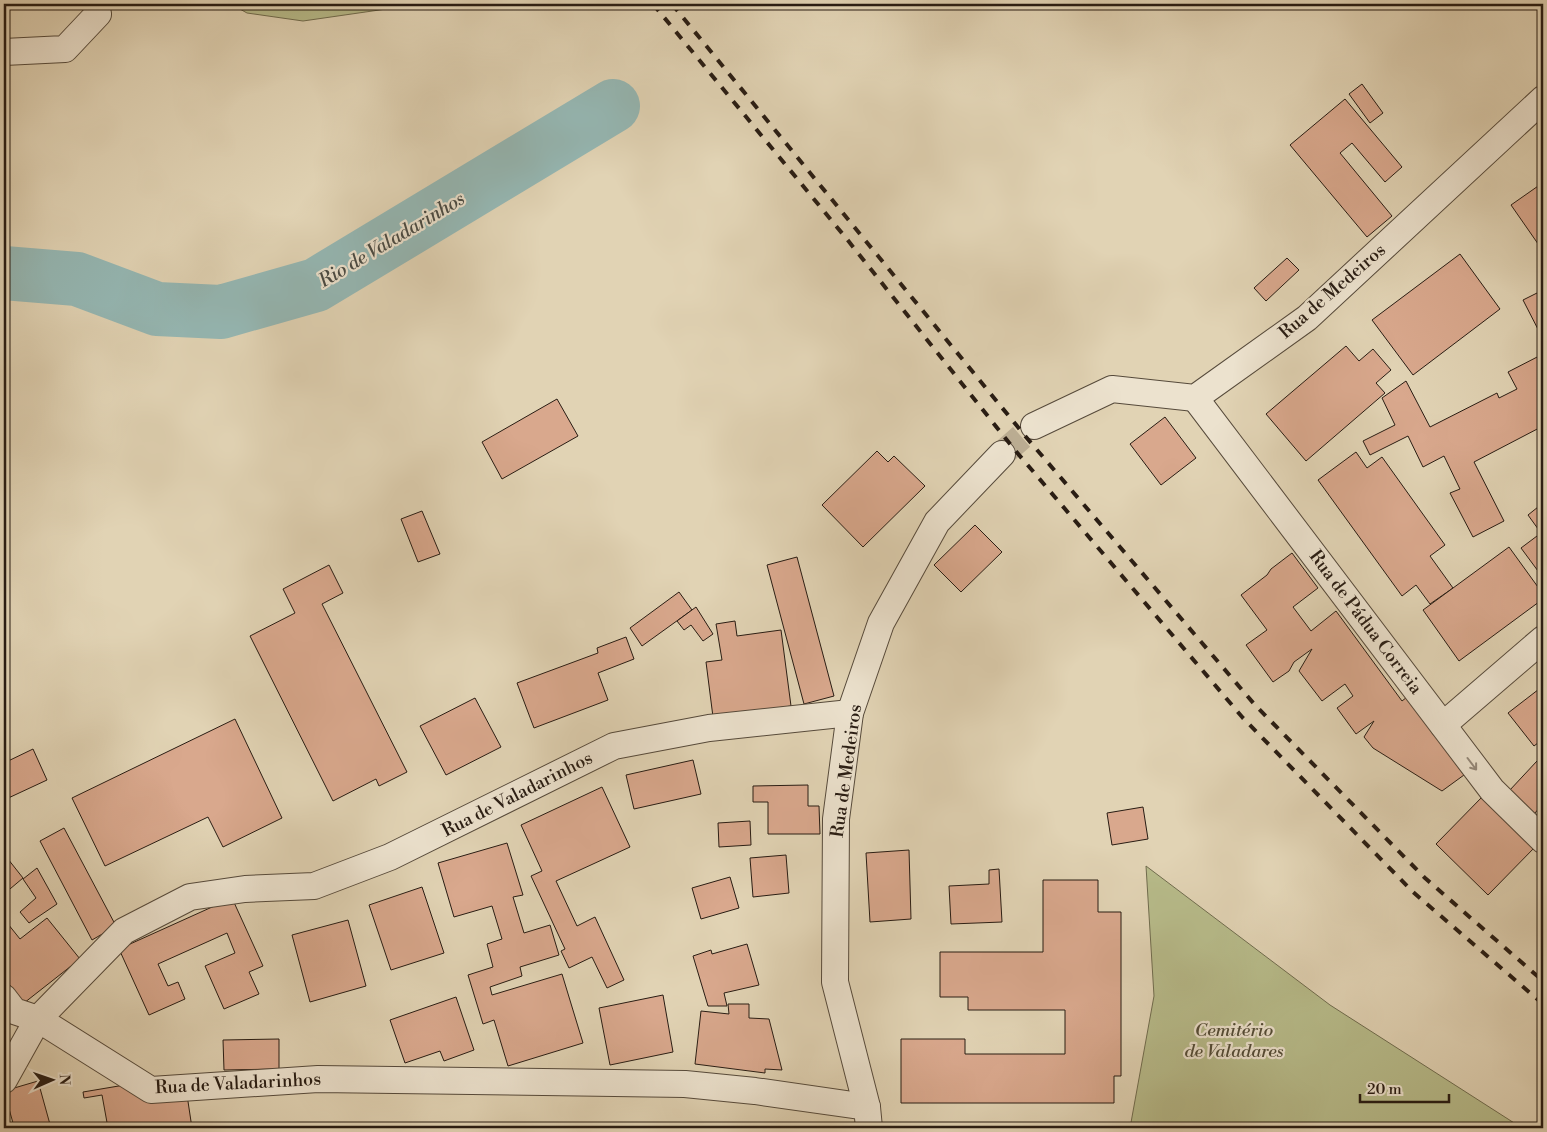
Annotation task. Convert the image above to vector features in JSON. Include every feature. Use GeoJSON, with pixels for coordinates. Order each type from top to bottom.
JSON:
{"type":"FeatureCollection","features":[{"type":"Feature","properties":{"kind":"street"},"geometry":{"type":"LineString","coordinates":[[4,52],[65,49],[98,14],[96,4]]}},
{"type":"Feature","properties":{"kind":"street","name":"Rua de Medeiros"},"geometry":{"type":"LineString","coordinates":[[1195,398],[1307,318],[1543,99]]}},
{"type":"Feature","properties":{"kind":"street"},"geometry":{"type":"LineString","coordinates":[[1034,426],[1112,389],[1195,398]]}},
{"type":"Feature","properties":{"kind":"street","name":"Rua de Pádua Correia"},"geometry":{"type":"LineString","coordinates":[[1195,398],[1492,790],[1543,840]]}},
{"type":"Feature","properties":{"kind":"street","name":"Rua de Medeiros"},"geometry":{"type":"LineString","coordinates":[[868,1118],[835,982],[836,819],[850,713],[881,623],[937,522],[1002,454]]}},
{"type":"Feature","properties":{"kind":"street"},"geometry":{"type":"LineString","coordinates":[[1443,725],[1543,639]]}},
{"type":"Feature","properties":{"kind":"street","name":"Rua de Valadarinhos"},"geometry":{"type":"LineString","coordinates":[[850,713],[708,728],[614,746],[390,857],[314,886],[245,889],[190,897],[124,931],[38,1019],[151,1090],[318,1079],[685,1084],[755,1091],[868,1118]]}},
{"type":"Feature","properties":{"kind":"street"},"geometry":{"type":"LineString","coordinates":[[4,998],[14,1011],[38,1019],[4,1080]]}},
{"type":"Feature","properties":{"kind":"green space"},"geometry":{"type":"Polygon","coordinates":[[[231,4],[411,4],[303,21],[247,13],[231,4]]]}},
{"type":"Feature","properties":{"kind":"green space","name":"Cemitério de Valadares"},"geometry":{"type":"Polygon","coordinates":[[[1146,866],[1330,1005],[1522,1128],[1130,1128],[1154,996],[1146,866]]]}},
{"type":"Feature","properties":{"kind":"building"},"geometry":{"type":"Polygon","coordinates":[[[1362,84],[1383,113],[1370,123],[1349,94],[1362,84]]]}},
{"type":"Feature","properties":{"kind":"building"},"geometry":{"type":"Polygon","coordinates":[[[1345,99],[1402,167],[1385,182],[1352,143],[1340,153],[1392,216],[1367,237],[1290,145],[1345,99]]]}},
{"type":"Feature","properties":{"kind":"building"},"geometry":{"type":"Polygon","coordinates":[[[1541,184],[1543,187],[1543,251],[1511,205],[1541,184]]]}},
{"type":"Feature","properties":{"kind":"building"},"geometry":{"type":"Polygon","coordinates":[[[1460,254],[1500,309],[1413,375],[1372,320],[1460,254]]]}},
{"type":"Feature","properties":{"kind":"building"},"geometry":{"type":"Polygon","coordinates":[[[1287,258],[1299,270],[1266,301],[1254,288],[1287,258]]]}},
{"type":"Feature","properties":{"kind":"building"},"geometry":{"type":"Polygon","coordinates":[[[1543,290],[1543,339],[1523,300],[1543,290]]]}},
{"type":"Feature","properties":{"kind":"building"},"geometry":{"type":"Polygon","coordinates":[[[1346,346],[1359,361],[1373,349],[1391,370],[1376,383],[1385,393],[1306,461],[1266,414],[1346,346]]]}},
{"type":"Feature","properties":{"kind":"building"},"geometry":{"type":"Polygon","coordinates":[[[1543,354],[1543,426],[1474,462],[1504,521],[1473,537],[1450,493],[1460,489],[1444,456],[1423,467],[1408,436],[1370,455],[1363,441],[1395,425],[1382,398],[1406,381],[1430,427],[1497,393],[1499,398],[1517,389],[1508,372],[1543,354]]]}},
{"type":"Feature","properties":{"kind":"building"},"geometry":{"type":"Polygon","coordinates":[[[557,399],[578,436],[502,479],[482,442],[557,399]]]}},
{"type":"Feature","properties":{"kind":"building"},"geometry":{"type":"Polygon","coordinates":[[[1165,417],[1196,458],[1161,485],[1130,444],[1165,417]]]}},
{"type":"Feature","properties":{"kind":"building"},"geometry":{"type":"Polygon","coordinates":[[[877,451],[888,462],[894,456],[925,486],[863,547],[822,505],[877,451]]]}},
{"type":"Feature","properties":{"kind":"building"},"geometry":{"type":"Polygon","coordinates":[[[1356,452],[1367,468],[1382,457],[1445,545],[1430,556],[1453,588],[1430,604],[1416,585],[1402,596],[1318,480],[1356,452]]]}},
{"type":"Feature","properties":{"kind":"building"},"geometry":{"type":"Polygon","coordinates":[[[1543,503],[1543,567],[1538,571],[1521,548],[1541,533],[1528,515],[1543,503]]]}},
{"type":"Feature","properties":{"kind":"building"},"geometry":{"type":"Polygon","coordinates":[[[422,511],[440,554],[418,562],[401,519],[422,511]]]}},
{"type":"Feature","properties":{"kind":"building"},"geometry":{"type":"Polygon","coordinates":[[[975,525],[1002,552],[961,592],[934,565],[975,525]]]}},
{"type":"Feature","properties":{"kind":"building"},"geometry":{"type":"Polygon","coordinates":[[[1509,547],[1543,594],[1543,599],[1459,661],[1423,610],[1509,547]]]}},
{"type":"Feature","properties":{"kind":"building"},"geometry":{"type":"Polygon","coordinates":[[[1292,553],[1318,588],[1293,607],[1311,631],[1336,611],[1402,701],[1407,697],[1464,775],[1442,791],[1373,748],[1364,737],[1374,721],[1356,734],[1337,708],[1353,696],[1345,684],[1322,701],[1299,671],[1312,649],[1294,662],[1289,671],[1273,682],[1246,645],[1267,630],[1241,595],[1292,553]]]}},
{"type":"Feature","properties":{"kind":"building"},"geometry":{"type":"Polygon","coordinates":[[[797,557],[834,696],[804,704],[767,565],[797,557]]]}},
{"type":"Feature","properties":{"kind":"building"},"geometry":{"type":"Polygon","coordinates":[[[329,565],[343,593],[322,604],[407,772],[379,786],[376,779],[333,801],[250,636],[295,613],[283,589],[329,565]]]}},
{"type":"Feature","properties":{"kind":"building"},"geometry":{"type":"Polygon","coordinates":[[[679,592],[692,610],[642,646],[630,628],[679,592]]]}},
{"type":"Feature","properties":{"kind":"building"},"geometry":{"type":"Polygon","coordinates":[[[696,607],[713,634],[703,641],[691,625],[684,630],[677,621],[696,607]]]}},
{"type":"Feature","properties":{"kind":"building"},"geometry":{"type":"Polygon","coordinates":[[[735,621],[737,636],[781,630],[791,706],[713,717],[706,662],[722,660],[716,624],[735,621]]]}},
{"type":"Feature","properties":{"kind":"building"},"geometry":{"type":"Polygon","coordinates":[[[626,637],[634,659],[598,673],[608,700],[534,728],[517,683],[598,653],[597,648],[626,637]]]}},
{"type":"Feature","properties":{"kind":"building"},"geometry":{"type":"Polygon","coordinates":[[[1543,686],[1543,739],[1534,746],[1508,713],[1543,686]]]}},
{"type":"Feature","properties":{"kind":"building"},"geometry":{"type":"Polygon","coordinates":[[[475,698],[501,747],[446,775],[420,726],[475,698]]]}},
{"type":"Feature","properties":{"kind":"building"},"geometry":{"type":"Polygon","coordinates":[[[235,719],[282,818],[223,847],[208,817],[105,866],[72,798],[235,719]]]}},
{"type":"Feature","properties":{"kind":"building"},"geometry":{"type":"Polygon","coordinates":[[[33,749],[47,780],[4,800],[4,763],[33,749]]]}},
{"type":"Feature","properties":{"kind":"building"},"geometry":{"type":"Polygon","coordinates":[[[693,760],[701,794],[634,809],[626,775],[693,760]]]}},
{"type":"Feature","properties":{"kind":"building"},"geometry":{"type":"Polygon","coordinates":[[[1537,761],[1543,767],[1543,804],[1534,814],[1509,791],[1537,761]]]}},
{"type":"Feature","properties":{"kind":"building"},"geometry":{"type":"Polygon","coordinates":[[[808,785],[808,806],[819,806],[820,834],[768,834],[768,802],[753,802],[753,786],[808,785]]]}},
{"type":"Feature","properties":{"kind":"building"},"geometry":{"type":"Polygon","coordinates":[[[602,787],[630,847],[556,881],[577,926],[595,917],[624,980],[607,988],[592,957],[569,968],[561,951],[565,949],[531,876],[542,871],[521,825],[602,787]]]}},
{"type":"Feature","properties":{"kind":"building"},"geometry":{"type":"Polygon","coordinates":[[[1484,795],[1536,846],[1488,895],[1436,844],[1484,795]]]}},
{"type":"Feature","properties":{"kind":"building"},"geometry":{"type":"Polygon","coordinates":[[[1143,807],[1148,839],[1112,845],[1107,813],[1143,807]]]}},
{"type":"Feature","properties":{"kind":"building"},"geometry":{"type":"Polygon","coordinates":[[[750,821],[751,845],[719,847],[718,823],[750,821]]]}},
{"type":"Feature","properties":{"kind":"building"},"geometry":{"type":"Polygon","coordinates":[[[64,828],[116,926],[92,940],[40,841],[64,828]]]}},
{"type":"Feature","properties":{"kind":"building"},"geometry":{"type":"Polygon","coordinates":[[[507,843],[523,895],[513,897],[524,933],[550,925],[559,955],[520,967],[522,976],[490,987],[492,995],[562,974],[583,1043],[508,1066],[494,1020],[483,1024],[468,975],[493,967],[487,944],[502,939],[492,906],[454,917],[438,863],[507,843]]]}},
{"type":"Feature","properties":{"kind":"building"},"geometry":{"type":"Polygon","coordinates":[[[909,850],[911,919],[870,922],[866,853],[909,850]]]}},
{"type":"Feature","properties":{"kind":"building"},"geometry":{"type":"Polygon","coordinates":[[[4,854],[23,878],[4,894],[4,854]]]}},
{"type":"Feature","properties":{"kind":"building"},"geometry":{"type":"Polygon","coordinates":[[[786,855],[789,893],[753,897],[750,858],[786,855]]]}},
{"type":"Feature","properties":{"kind":"building"},"geometry":{"type":"Polygon","coordinates":[[[37,868],[57,904],[29,923],[20,912],[36,898],[23,879],[37,868]]]}},
{"type":"Feature","properties":{"kind":"building"},"geometry":{"type":"Polygon","coordinates":[[[999,869],[1002,922],[951,924],[949,886],[989,884],[989,870],[999,869]]]}},
{"type":"Feature","properties":{"kind":"building"},"geometry":{"type":"Polygon","coordinates":[[[730,877],[739,908],[701,919],[692,888],[730,877]]]}},
{"type":"Feature","properties":{"kind":"building"},"geometry":{"type":"Polygon","coordinates":[[[1043,880],[1098,880],[1098,912],[1121,912],[1121,1076],[1114,1076],[1114,1103],[901,1103],[901,1039],[965,1039],[965,1054],[1065,1054],[1065,1010],[968,1010],[968,997],[940,997],[940,952],[1043,952],[1043,880]]]}},
{"type":"Feature","properties":{"kind":"building"},"geometry":{"type":"Polygon","coordinates":[[[422,887],[444,953],[391,970],[369,905],[422,887]]]}},
{"type":"Feature","properties":{"kind":"building"},"geometry":{"type":"Polygon","coordinates":[[[232,898],[263,966],[249,972],[259,994],[224,1009],[205,966],[235,953],[227,933],[158,964],[168,986],[178,982],[185,999],[149,1015],[119,949],[232,898]]]}},
{"type":"Feature","properties":{"kind":"building"},"geometry":{"type":"Polygon","coordinates":[[[47,918],[80,959],[24,1003],[4,978],[4,919],[20,939],[47,918]]]}},
{"type":"Feature","properties":{"kind":"building"},"geometry":{"type":"Polygon","coordinates":[[[348,920],[366,986],[310,1002],[292,935],[348,920]]]}},
{"type":"Feature","properties":{"kind":"building"},"geometry":{"type":"Polygon","coordinates":[[[747,944],[759,985],[724,993],[727,1006],[708,1006],[693,956],[711,950],[712,954],[747,944]]]}},
{"type":"Feature","properties":{"kind":"building"},"geometry":{"type":"Polygon","coordinates":[[[663,995],[673,1052],[610,1065],[599,1008],[663,995]]]}},
{"type":"Feature","properties":{"kind":"building"},"geometry":{"type":"Polygon","coordinates":[[[456,997],[474,1050],[444,1061],[440,1051],[405,1063],[390,1020],[456,997]]]}},
{"type":"Feature","properties":{"kind":"building"},"geometry":{"type":"Polygon","coordinates":[[[728,1004],[749,1004],[749,1018],[769,1019],[782,1070],[765,1069],[765,1073],[695,1064],[701,1011],[729,1014],[728,1004]]]}},
{"type":"Feature","properties":{"kind":"building"},"geometry":{"type":"Polygon","coordinates":[[[279,1039],[279,1069],[224,1070],[223,1040],[279,1039]]]}},
{"type":"Feature","properties":{"kind":"building"},"geometry":{"type":"Polygon","coordinates":[[[184,1075],[192,1128],[108,1128],[102,1095],[84,1098],[83,1092],[184,1075]]]}},
{"type":"Feature","properties":{"kind":"building"},"geometry":{"type":"Polygon","coordinates":[[[38,1081],[51,1128],[4,1128],[4,1125],[13,1123],[4,1091],[38,1081]]]}},
{"type":"Feature","properties":{"kind":"waterway","name":"Rio de Valadarinhos"},"geometry":{"type":"LineString","coordinates":[[4,273],[77,279],[157,309],[221,312],[316,285],[613,106]]}},
{"type":"Feature","properties":{"kind":"tunnel"},"geometry":{"type":"LineString","coordinates":[[1002,454],[1034,426]]}},
{"type":"Feature","properties":{"kind":"railway"},"geometry":{"type":"LineString","coordinates":[[653,4],[846,238],[1014,449],[1243,718],[1413,892],[1543,1004]]}},
{"type":"Feature","properties":{"kind":"railway"},"geometry":{"type":"LineString","coordinates":[[672,4],[1026,437],[1255,705],[1425,878],[1543,981]]}}]}
